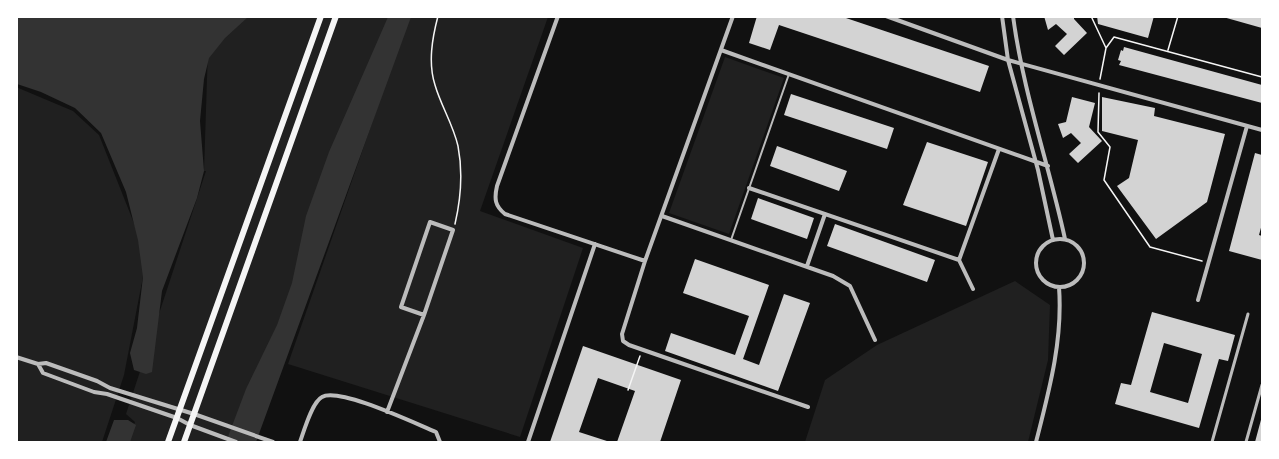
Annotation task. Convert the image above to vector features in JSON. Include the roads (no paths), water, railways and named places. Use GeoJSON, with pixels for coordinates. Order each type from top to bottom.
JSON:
{"type":"FeatureCollection","features":[{"type":"Feature","properties":{"kind":"main road"},"geometry":{"type":"LineString","coordinates":[[168,442],[321,16]]}},
{"type":"Feature","properties":{"kind":"main road"},"geometry":{"type":"LineString","coordinates":[[184,442],[336,16]]}},
{"type":"Feature","properties":{"kind":"street"},"geometry":{"type":"LineString","coordinates":[[558,16],[495,196],[497,207],[505,214],[645,261]]}},
{"type":"Feature","properties":{"kind":"street"},"geometry":{"type":"LineString","coordinates":[[733,16],[645,261],[622,334],[623,341],[642,350],[808,407]]}},
{"type":"Feature","properties":{"kind":"street"},"geometry":{"type":"LineString","coordinates":[[886,16],[1008,60],[1263,130]]}},
{"type":"Feature","properties":{"kind":"street"},"geometry":{"type":"LineString","coordinates":[[1002,16],[1008,60],[1036,162],[1053,240]]}},
{"type":"Feature","properties":{"kind":"street"},"geometry":{"type":"LineString","coordinates":[[1012,16],[1020,63],[1065,239]]}},
{"type":"Feature","properties":{"kind":"street"},"geometry":{"type":"LineString","coordinates":[[721,50],[1048,166]]}},
{"type":"Feature","properties":{"kind":"street"},"geometry":{"type":"LineString","coordinates":[[1198,300],[1247,126]]}},
{"type":"Feature","properties":{"kind":"street"},"geometry":{"type":"LineString","coordinates":[[959,260],[999,149]]}},
{"type":"Feature","properties":{"kind":"street"},"geometry":{"type":"LineString","coordinates":[[749,188],[959,260],[973,289]]}},
{"type":"Feature","properties":{"kind":"street"},"geometry":{"type":"LineString","coordinates":[[807,266],[825,214]]}},
{"type":"Feature","properties":{"kind":"street"},"geometry":{"type":"LineString","coordinates":[[662,216],[807,266],[849,285],[875,340]]}},
{"type":"Feature","properties":{"kind":"street"},"geometry":{"type":"LineString","coordinates":[[387,412],[424,315],[453,230],[430,222],[401,307],[424,315]]}},
{"type":"Feature","properties":{"kind":"street"},"geometry":{"type":"LineString","coordinates":[[1065,239],[1072,242],[1082,253],[1083,267],[1077,279],[1066,286],[1052,286],[1041,278],[1036,259],[1042,247],[1053,240],[1065,239]]}},
{"type":"Feature","properties":{"kind":"street"},"geometry":{"type":"LineString","coordinates":[[528,442],[595,244]]}},
{"type":"Feature","properties":{"kind":"street"},"geometry":{"type":"LineString","coordinates":[[1036,442],[1054,370],[1060,319],[1059,287]]}},
{"type":"Feature","properties":{"kind":"street"},"geometry":{"type":"LineString","coordinates":[[1212,442],[1248,314]]}},
{"type":"Feature","properties":{"kind":"street"},"geometry":{"type":"LineString","coordinates":[[16,357],[38,364],[46,363],[110,388],[273,442]]}},
{"type":"Feature","properties":{"kind":"street"},"geometry":{"type":"LineString","coordinates":[[38,364],[43,373],[177,418],[236,442]]}},
{"type":"Feature","properties":{"kind":"street"},"geometry":{"type":"LineString","coordinates":[[1246,442],[1263,385]]}},
{"type":"Feature","properties":{"kind":"street"},"geometry":{"type":"LineString","coordinates":[[300,442],[315,404],[322,397],[333,394],[353,399],[436,432],[440,442]]}},
{"type":"Feature","properties":{"kind":"lane"},"geometry":{"type":"LineString","coordinates":[[731,240],[789,74]]}}]}
